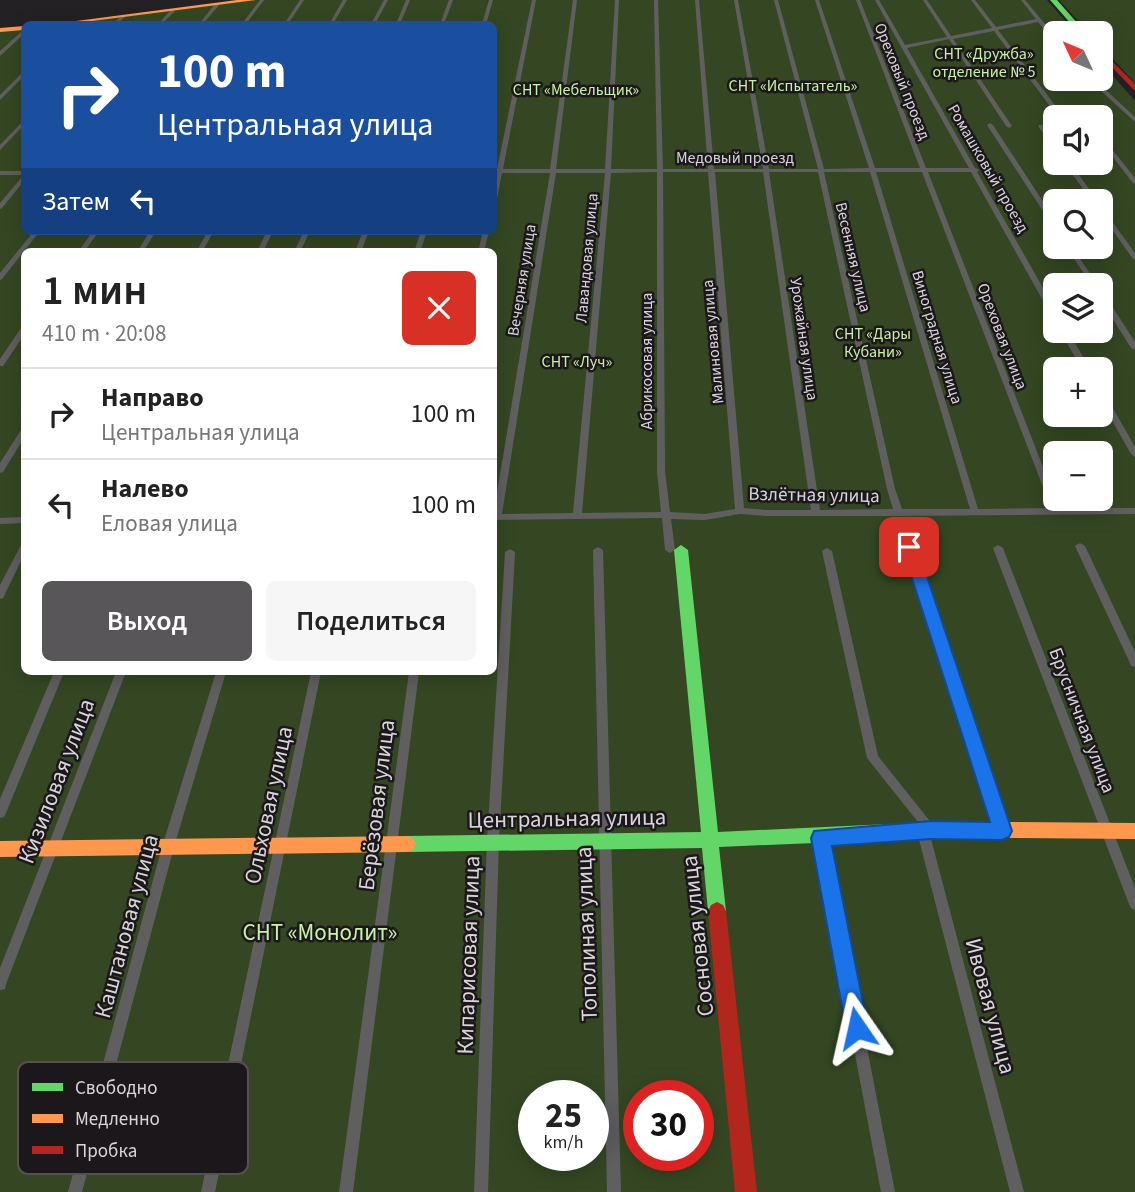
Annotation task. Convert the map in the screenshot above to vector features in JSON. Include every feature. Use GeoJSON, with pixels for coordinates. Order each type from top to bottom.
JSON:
{"type":"FeatureCollection","features":[{"type":"Feature","properties":{"kind":"street"},"geometry":{"type":"LineString","coordinates":[[119,21],[173,10],[253,0]]}},
{"type":"Feature","properties":{"kind":"street"},"geometry":{"type":"LineString","coordinates":[[246,21],[262,0]]}},
{"type":"Feature","properties":{"kind":"street"},"geometry":{"type":"LineString","coordinates":[[288,21],[302,0]]}},
{"type":"Feature","properties":{"kind":"street"},"geometry":{"type":"LineString","coordinates":[[333,21],[345,0]]}},
{"type":"Feature","properties":{"kind":"street"},"geometry":{"type":"LineString","coordinates":[[375,21],[386,0]]}},
{"type":"Feature","properties":{"kind":"street"},"geometry":{"type":"LineString","coordinates":[[399,21],[408,0]]}},
{"type":"Feature","properties":{"kind":"street"},"geometry":{"type":"LineString","coordinates":[[443,21],[450,0]]}},
{"type":"Feature","properties":{"kind":"street"},"geometry":{"type":"LineString","coordinates":[[485,21],[491,0]]}},
{"type":"Feature","properties":{"kind":"street"},"geometry":{"type":"LineString","coordinates":[[497,171],[534,0]]}},
{"type":"Feature","properties":{"kind":"street","name":"Вечерняя улица"},"geometry":{"type":"LineString","coordinates":[[497,505],[553,172],[575,0]]}},
{"type":"Feature","properties":{"kind":"street","name":"Лавандовая улица"},"geometry":{"type":"LineString","coordinates":[[577,515],[608,171],[617,0]]}},
{"type":"Feature","properties":{"kind":"street","name":"Абрикосовая улица"},"geometry":{"type":"LineString","coordinates":[[656,0],[660,171],[660,471],[664,515],[675,550]]}},
{"type":"Feature","properties":{"kind":"street","name":"Малиновая улица"},"geometry":{"type":"LineString","coordinates":[[697,0],[740,511]]}},
{"type":"Feature","properties":{"kind":"street","name":"Урожайная улица"},"geometry":{"type":"LineString","coordinates":[[736,0],[766,171],[816,512]]}},
{"type":"Feature","properties":{"kind":"street","name":"Весенняя улица"},"geometry":{"type":"LineString","coordinates":[[776,0],[821,170],[891,489],[900,513]]}},
{"type":"Feature","properties":{"kind":"street","name":"Виноградная улица"},"geometry":{"type":"LineString","coordinates":[[817,0],[873,171],[975,512]]}},
{"type":"Feature","properties":{"kind":"street","name":"Ореховый проезд"},"geometry":{"type":"LineString","coordinates":[[858,0],[926,170]]}},
{"type":"Feature","properties":{"kind":"street","name":"Ромашковый проезд"},"geometry":{"type":"LineString","coordinates":[[877,0],[976,170],[1043,293]]}},
{"type":"Feature","properties":{"kind":"street"},"geometry":{"type":"LineString","coordinates":[[925,0],[1009,126]]}},
{"type":"Feature","properties":{"kind":"street"},"geometry":{"type":"LineString","coordinates":[[973,0],[1052,105]]}},
{"type":"Feature","properties":{"kind":"street"},"geometry":{"type":"LineString","coordinates":[[1023,0],[1043,25]]}},
{"type":"Feature","properties":{"kind":"street"},"geometry":{"type":"LineString","coordinates":[[1053,0],[1072,21]]}},
{"type":"Feature","properties":{"kind":"street"},"geometry":{"type":"LineString","coordinates":[[204,21],[217,5]]}},
{"type":"Feature","properties":{"kind":"street"},"geometry":{"type":"LineString","coordinates":[[163,21],[173,10]]}},
{"type":"Feature","properties":{"kind":"street"},"geometry":{"type":"LineString","coordinates":[[904,47],[1039,20]]}},
{"type":"Feature","properties":{"kind":"street"},"geometry":{"type":"LineString","coordinates":[[0,30],[21,29]]}},
{"type":"Feature","properties":{"kind":"street"},"geometry":{"type":"LineString","coordinates":[[0,54],[21,32]]}},
{"type":"Feature","properties":{"kind":"street"},"geometry":{"type":"LineString","coordinates":[[1113,65],[1135,89]]}},
{"type":"Feature","properties":{"kind":"street"},"geometry":{"type":"LineString","coordinates":[[0,98],[21,77]]}},
{"type":"Feature","properties":{"kind":"street"},"geometry":{"type":"LineString","coordinates":[[1104,91],[1135,120]]}},
{"type":"Feature","properties":{"kind":"street"},"geometry":{"type":"LineString","coordinates":[[0,148],[21,125]]}},
{"type":"Feature","properties":{"kind":"street"},"geometry":{"type":"LineString","coordinates":[[990,125],[1043,207]]}},
{"type":"Feature","properties":{"kind":"street"},"geometry":{"type":"LineString","coordinates":[[1113,154],[1135,182]]}},
{"type":"Feature","properties":{"kind":"street","name":"Ореховая улица"},"geometry":{"type":"LineString","coordinates":[[926,170],[1043,477]]}},
{"type":"Feature","properties":{"kind":"street","name":"Медовый проезд"},"geometry":{"type":"LineString","coordinates":[[497,171],[976,170]]}},
{"type":"Feature","properties":{"kind":"street"},"geometry":{"type":"LineString","coordinates":[[0,173],[21,176]]}},
{"type":"Feature","properties":{"kind":"street"},"geometry":{"type":"LineString","coordinates":[[0,206],[21,180]]}},
{"type":"Feature","properties":{"kind":"street"},"geometry":{"type":"LineString","coordinates":[[1113,227],[1135,258]]}},
{"type":"Feature","properties":{"kind":"street"},"geometry":{"type":"LineString","coordinates":[[0,278],[21,251]]}},
{"type":"Feature","properties":{"kind":"street"},"geometry":{"type":"LineString","coordinates":[[1113,314],[1135,348]]}},
{"type":"Feature","properties":{"kind":"street"},"geometry":{"type":"LineString","coordinates":[[0,364],[21,334]]}},
{"type":"Feature","properties":{"kind":"street"},"geometry":{"type":"LineString","coordinates":[[1113,415],[1135,454]]}},
{"type":"Feature","properties":{"kind":"street"},"geometry":{"type":"LineString","coordinates":[[0,470],[21,437]]}},
{"type":"Feature","properties":{"kind":"street","name":"Взлётная улица"},"geometry":{"type":"LineString","coordinates":[[1113,510],[1135,510]]}},
{"type":"Feature","properties":{"kind":"street","name":"Взлётная улица"},"geometry":{"type":"LineString","coordinates":[[497,517],[705,517],[740,511],[1056,511]]}},
{"type":"Feature","properties":{"kind":"street"},"geometry":{"type":"LineString","coordinates":[[0,521],[21,520]]}},
{"type":"Feature","properties":{"kind":"street"},"geometry":{"type":"LineString","coordinates":[[1080,546],[1135,663]]}},
{"type":"Feature","properties":{"kind":"street"},"geometry":{"type":"LineString","coordinates":[[909,547],[1002,831]]}},
{"type":"Feature","properties":{"kind":"street","name":"Брусничная улица"},"geometry":{"type":"LineString","coordinates":[[998,548],[1135,904]]}},
{"type":"Feature","properties":{"kind":"street","name":"Тополиная улица"},"geometry":{"type":"LineString","coordinates":[[598,550],[614,1192]]}},
{"type":"Feature","properties":{"kind":"street","name":"Сосновая улица"},"geometry":{"type":"LineString","coordinates":[[675,550],[710,840],[746,1192]]}},
{"type":"Feature","properties":{"kind":"street","name":"Ивовая улица"},"geometry":{"type":"LineString","coordinates":[[827,551],[873,758],[927,831],[1017,1192]]}},
{"type":"Feature","properties":{"kind":"street","name":"Кипарисовая улица"},"geometry":{"type":"LineString","coordinates":[[481,1192],[493,841],[510,552]]}},
{"type":"Feature","properties":{"kind":"street"},"geometry":{"type":"LineString","coordinates":[[0,595],[21,553]]}},
{"type":"Feature","properties":{"kind":"street"},"geometry":{"type":"LineString","coordinates":[[0,813],[59,675]]}},
{"type":"Feature","properties":{"kind":"street","name":"Кизиловая улица"},"geometry":{"type":"LineString","coordinates":[[0,984],[120,675]]}},
{"type":"Feature","properties":{"kind":"street","name":"Каштановая улица"},"geometry":{"type":"LineString","coordinates":[[110,1062],[168,847],[220,675]]}},
{"type":"Feature","properties":{"kind":"street","name":"Ольховая улица"},"geometry":{"type":"LineString","coordinates":[[235,1062],[315,675]]}},
{"type":"Feature","properties":{"kind":"street","name":"Берёзовая улица"},"geometry":{"type":"LineString","coordinates":[[346,1192],[414,675]]}},
{"type":"Feature","properties":{"kind":"street","name":"Центральная улица"},"geometry":{"type":"LineString","coordinates":[[0,849],[821,838],[927,831],[1135,831]]}},
{"type":"Feature","properties":{"kind":"street"},"geometry":{"type":"LineString","coordinates":[[821,838],[888,1192]]}},
{"type":"Feature","properties":{"kind":"street","name":"Каштановая улица"},"geometry":{"type":"LineString","coordinates":[[75,1192],[80,1174]]}},
{"type":"Feature","properties":{"kind":"street","name":"Ольховая улица"},"geometry":{"type":"LineString","coordinates":[[208,1192],[212,1174]]}},
{"type":"Feature","properties":{"kind":"green space"},"geometry":{"type":"Polygon","coordinates":[[[253,0],[1047,0],[1065,21],[1043,21],[1043,91],[1113,91],[1113,76],[1135,101],[1135,1192],[0,1192],[0,30],[21,28],[21,235],[497,235],[497,21],[81,21],[253,0]]]}},
{"type":"Feature","properties":{"kind":"green space"},"geometry":{"type":"Polygon","coordinates":[[[1059,0],[1135,0],[1135,83],[1113,59],[1113,21],[1078,21],[1059,0]]]}},
{"type":"Feature","properties":{"kind":"traffic: fast"},"geometry":{"type":"LineString","coordinates":[[1053,0],[1072,21]]}},
{"type":"Feature","properties":{"kind":"traffic: fast"},"geometry":{"type":"LineString","coordinates":[[681,550],[717,911]]}},
{"type":"Feature","properties":{"kind":"traffic: fast"},"geometry":{"type":"LineString","coordinates":[[407,844],[710,840],[931,830],[1012,830]]}},
{"type":"Feature","properties":{"kind":"traffic: slow"},"geometry":{"type":"LineString","coordinates":[[81,21],[253,0]]}},
{"type":"Feature","properties":{"kind":"traffic: slow"},"geometry":{"type":"LineString","coordinates":[[0,30],[21,28]]}},
{"type":"Feature","properties":{"kind":"traffic: slow"},"geometry":{"type":"LineString","coordinates":[[1012,830],[1135,831]]}},
{"type":"Feature","properties":{"kind":"traffic: slow"},"geometry":{"type":"LineString","coordinates":[[0,849],[407,844]]}},
{"type":"Feature","properties":{"kind":"traffic: jam"},"geometry":{"type":"LineString","coordinates":[[1113,65],[1135,89]]}},
{"type":"Feature","properties":{"kind":"traffic: jam"},"geometry":{"type":"LineString","coordinates":[[717,911],[746,1192]]}},
{"type":"Feature","properties":{"kind":"route"},"geometry":{"type":"LineString","coordinates":[[857,1028],[821,838],[931,830],[1002,831],[909,547]]}},
{"type":"Feature","properties":{"kind":"park label","name":"СНТ «Дружба» отделение № 5"},"geometry":{"type":"Point","coordinates":[984,62]}},
{"type":"Feature","properties":{"kind":"park label","name":"СНТ «Испытатель»"},"geometry":{"type":"Point","coordinates":[793,85]}},
{"type":"Feature","properties":{"kind":"park label","name":"СНТ «Мебельщик»"},"geometry":{"type":"Point","coordinates":[576,89]}},
{"type":"Feature","properties":{"kind":"park label","name":"СНТ «Дары Кубани»"},"geometry":{"type":"Point","coordinates":[873,342]}},
{"type":"Feature","properties":{"kind":"park label","name":"СНТ «Луч»"},"geometry":{"type":"Point","coordinates":[577,361]}},
{"type":"Feature","properties":{"kind":"park label","name":"СНТ «Монолит»"},"geometry":{"type":"Point","coordinates":[320,932]}}]}
